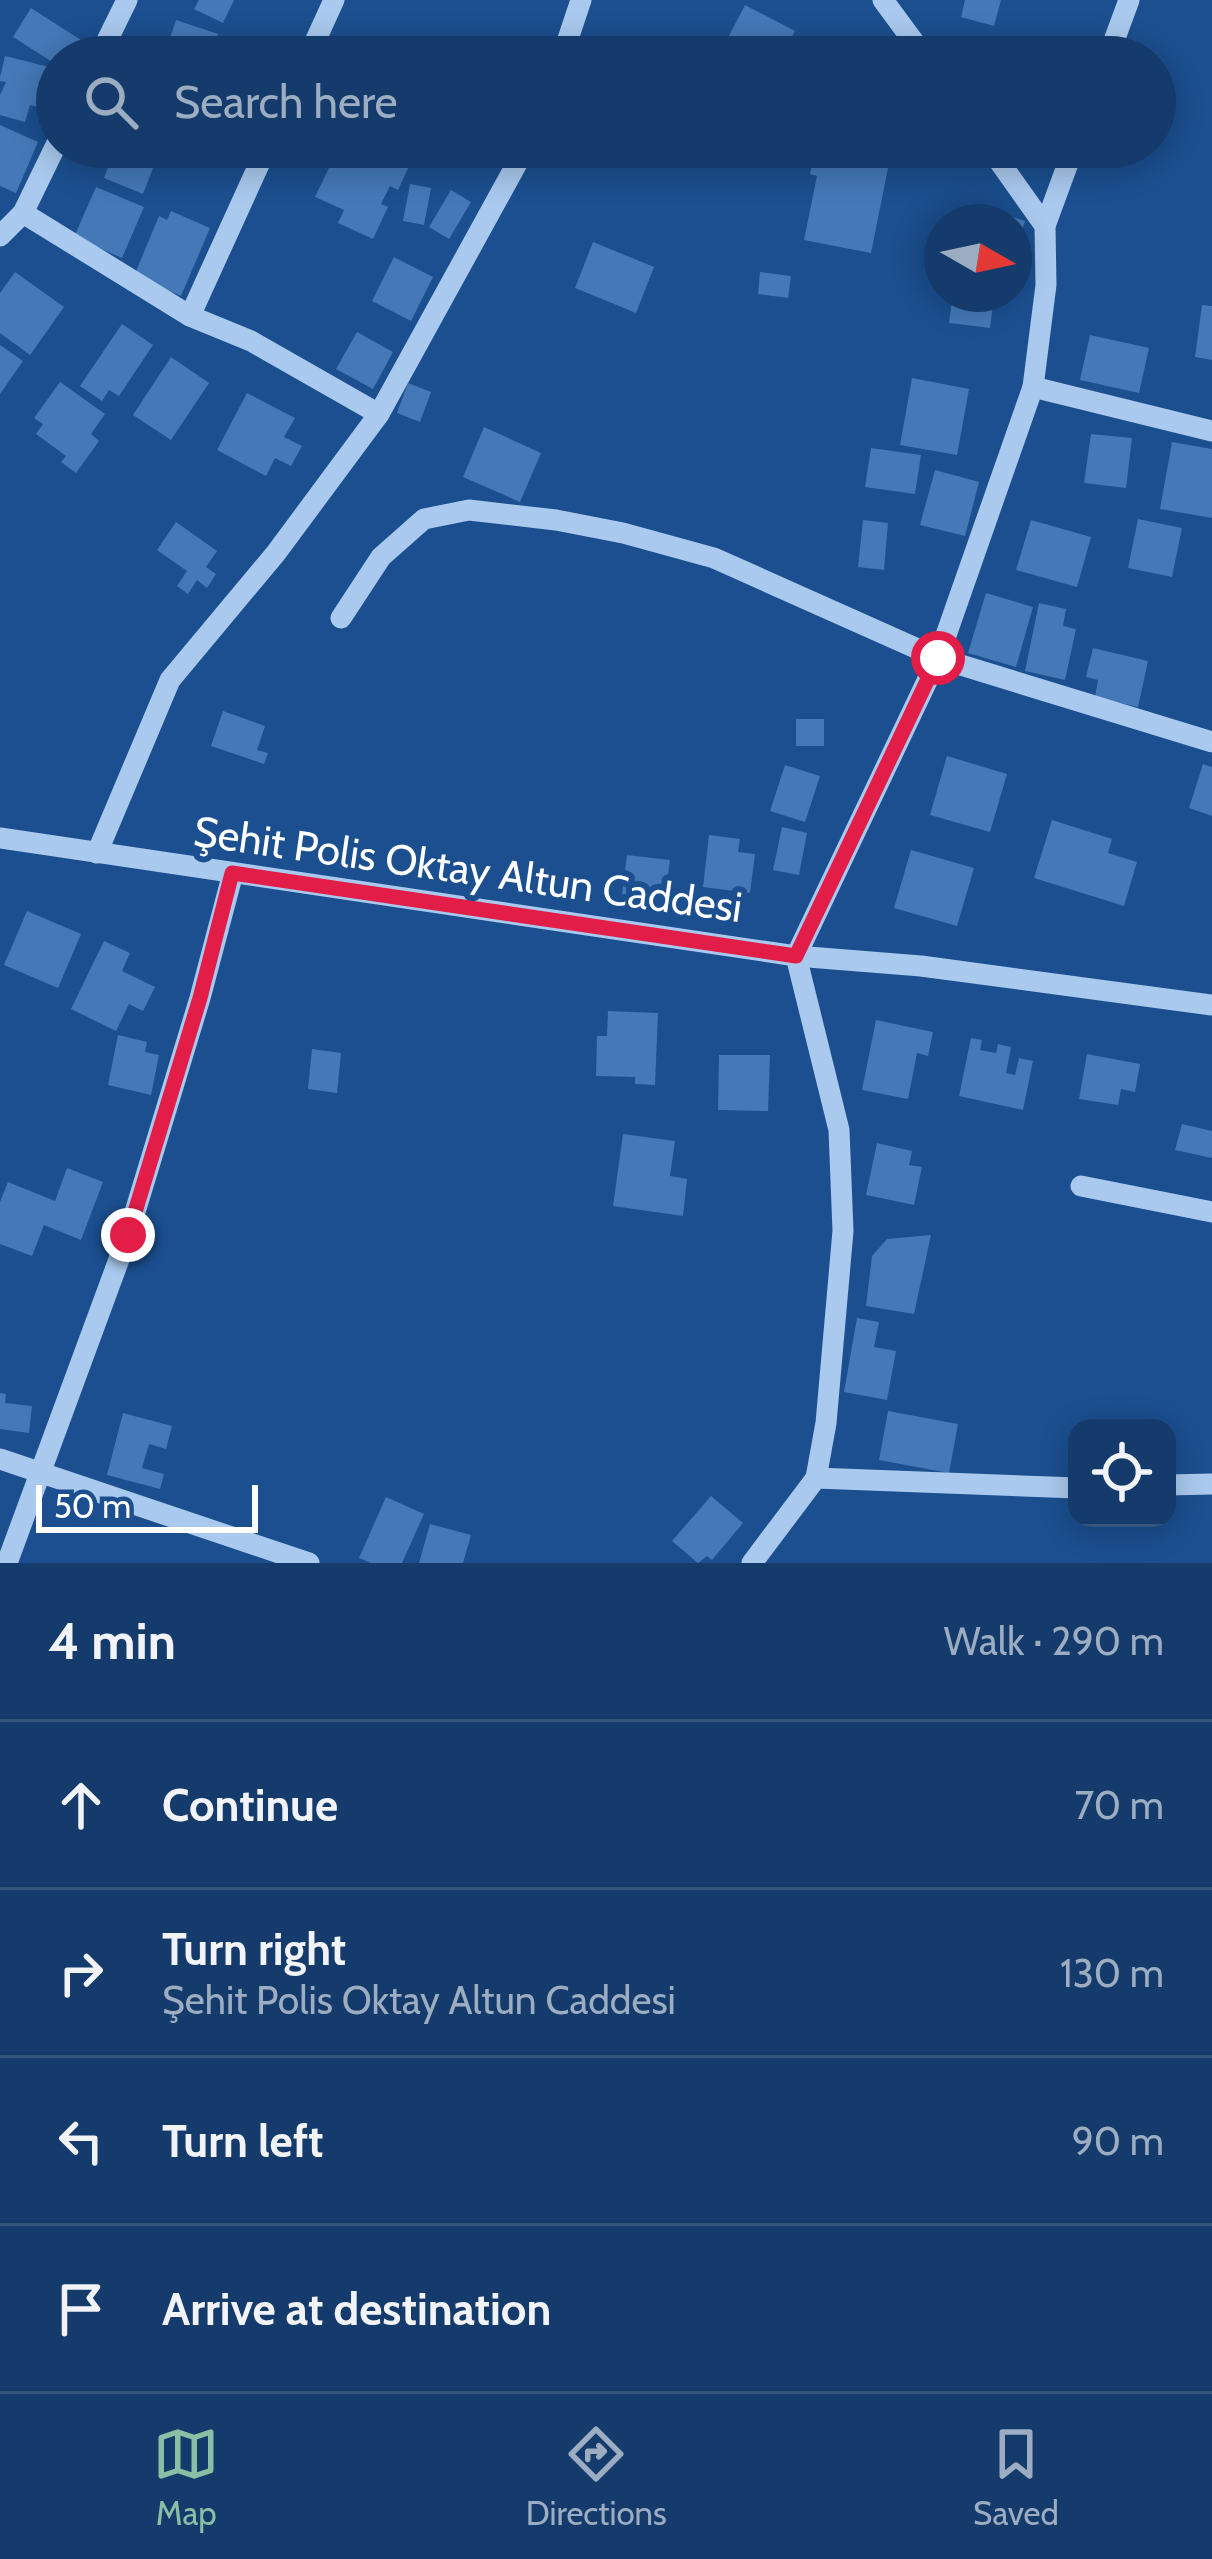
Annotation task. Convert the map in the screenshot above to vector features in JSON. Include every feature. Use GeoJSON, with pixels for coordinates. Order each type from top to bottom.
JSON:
{"type":"FeatureCollection","features":[{"type":"Feature","properties":{"kind":"street"},"geometry":{"type":"LineString","coordinates":[[109,36],[127,0]]}},
{"type":"Feature","properties":{"kind":"street"},"geometry":{"type":"LineString","coordinates":[[318,36],[334,0]]}},
{"type":"Feature","properties":{"kind":"street"},"geometry":{"type":"LineString","coordinates":[[569,36],[580,0]]}},
{"type":"Feature","properties":{"kind":"street"},"geometry":{"type":"LineString","coordinates":[[1116,36],[1129,0]]}},
{"type":"Feature","properties":{"kind":"street"},"geometry":{"type":"LineString","coordinates":[[892,4],[912,36]]}},
{"type":"Feature","properties":{"kind":"street"},"geometry":{"type":"LineString","coordinates":[[0,236],[23,213],[45,168]]}},
{"type":"Feature","properties":{"kind":"street"},"geometry":{"type":"LineString","coordinates":[[190,316],[257,168]]}},
{"type":"Feature","properties":{"kind":"street"},"geometry":{"type":"LineString","coordinates":[[97,853],[170,680],[276,553],[379,414],[514,168]]}},
{"type":"Feature","properties":{"kind":"street"},"geometry":{"type":"LineString","coordinates":[[1004,168],[1045,226]]}},
{"type":"Feature","properties":{"kind":"street"},"geometry":{"type":"LineString","coordinates":[[752,1563],[816,1478],[826,1423],[843,1232],[839,1130],[796,956],[938,658],[1033,387],[1046,285],[1045,226],[1066,168]]}},
{"type":"Feature","properties":{"kind":"street"},"geometry":{"type":"LineString","coordinates":[[23,213],[190,316],[251,341],[379,414]]}},
{"type":"Feature","properties":{"kind":"street"},"geometry":{"type":"LineString","coordinates":[[1033,387],[1212,430]]}},
{"type":"Feature","properties":{"kind":"street"},"geometry":{"type":"LineString","coordinates":[[341,618],[381,557],[424,519],[469,510],[623,533],[714,558],[938,658],[1212,742]]}},
{"type":"Feature","properties":{"kind":"street","name":"Şehit Polis Oktay Altun Caddesi"},"geometry":{"type":"LineString","coordinates":[[0,838],[796,956],[921,966],[1212,1005]]}},
{"type":"Feature","properties":{"kind":"street"},"geometry":{"type":"LineString","coordinates":[[7,1563],[128,1235],[200,998],[232,873]]}},
{"type":"Feature","properties":{"kind":"street"},"geometry":{"type":"LineString","coordinates":[[1081,1186],[1212,1212]]}},
{"type":"Feature","properties":{"kind":"street"},"geometry":{"type":"LineString","coordinates":[[0,1459],[309,1563]]}},
{"type":"Feature","properties":{"kind":"street"},"geometry":{"type":"LineString","coordinates":[[816,1478],[1068,1488]]}},
{"type":"Feature","properties":{"kind":"street"},"geometry":{"type":"LineString","coordinates":[[1176,1485],[1212,1484]]}},
{"type":"Feature","properties":{"kind":"building"},"geometry":{"type":"Polygon","coordinates":[[[199,0],[234,0],[223,23],[194,9],[199,0]]]}},
{"type":"Feature","properties":{"kind":"building"},"geometry":{"type":"Polygon","coordinates":[[[965,0],[1001,0],[994,26],[961,17],[965,0]]]}},
{"type":"Feature","properties":{"kind":"building"},"geometry":{"type":"Polygon","coordinates":[[[745,5],[795,31],[792,36],[729,36],[745,5]]]}},
{"type":"Feature","properties":{"kind":"building"},"geometry":{"type":"Polygon","coordinates":[[[31,8],[75,36],[36,36],[36,52],[13,37],[31,8]]]}},
{"type":"Feature","properties":{"kind":"building"},"geometry":{"type":"Polygon","coordinates":[[[176,20],[218,34],[217,36],[171,36],[176,20]]]}},
{"type":"Feature","properties":{"kind":"building"},"geometry":{"type":"Polygon","coordinates":[[[5,56],[36,64],[36,106],[30,105],[25,122],[0,115],[6,82],[0,77],[5,56]]]}},
{"type":"Feature","properties":{"kind":"building"},"geometry":{"type":"Polygon","coordinates":[[[0,125],[36,141],[36,147],[16,193],[0,186],[0,125]]]}},
{"type":"Feature","properties":{"kind":"building"},"geometry":{"type":"Polygon","coordinates":[[[108,168],[153,168],[143,194],[104,178],[108,168]]]}},
{"type":"Feature","properties":{"kind":"building"},"geometry":{"type":"Polygon","coordinates":[[[329,168],[408,168],[398,190],[390,186],[381,204],[388,207],[373,239],[338,223],[344,210],[315,197],[329,168]]]}},
{"type":"Feature","properties":{"kind":"building"},"geometry":{"type":"Polygon","coordinates":[[[811,168],[888,168],[871,253],[804,240],[817,176],[810,174],[811,168]]]}},
{"type":"Feature","properties":{"kind":"building"},"geometry":{"type":"Polygon","coordinates":[[[410,184],[431,188],[424,225],[403,221],[410,184]]]}},
{"type":"Feature","properties":{"kind":"building"},"geometry":{"type":"Polygon","coordinates":[[[96,187],[144,207],[122,258],[74,237],[96,187]]]}},
{"type":"Feature","properties":{"kind":"building"},"geometry":{"type":"Polygon","coordinates":[[[451,190],[471,202],[449,239],[429,227],[451,190]]]}},
{"type":"Feature","properties":{"kind":"building"},"geometry":{"type":"Polygon","coordinates":[[[171,211],[210,228],[181,296],[134,276],[159,216],[167,220],[171,211]]]}},
{"type":"Feature","properties":{"kind":"building"},"geometry":{"type":"Polygon","coordinates":[[[593,242],[654,267],[636,313],[575,288],[593,242]]]}},
{"type":"Feature","properties":{"kind":"building"},"geometry":{"type":"Polygon","coordinates":[[[394,257],[433,277],[411,321],[372,301],[394,257]]]}},
{"type":"Feature","properties":{"kind":"building"},"geometry":{"type":"Polygon","coordinates":[[[15,272],[64,307],[30,355],[0,333],[0,293],[15,272]]]}},
{"type":"Feature","properties":{"kind":"building"},"geometry":{"type":"Polygon","coordinates":[[[760,272],[791,276],[788,298],[758,294],[760,272]]]}},
{"type":"Feature","properties":{"kind":"building"},"geometry":{"type":"Polygon","coordinates":[[[1202,305],[1212,306],[1212,360],[1195,357],[1202,305]]]}},
{"type":"Feature","properties":{"kind":"building"},"geometry":{"type":"Polygon","coordinates":[[[951,312],[992,312],[990,328],[949,323],[951,312]]]}},
{"type":"Feature","properties":{"kind":"building"},"geometry":{"type":"Polygon","coordinates":[[[122,324],[153,345],[119,396],[109,390],[102,401],[80,386],[122,324]]]}},
{"type":"Feature","properties":{"kind":"building"},"geometry":{"type":"Polygon","coordinates":[[[357,332],[393,352],[373,389],[336,369],[357,332]]]}},
{"type":"Feature","properties":{"kind":"building"},"geometry":{"type":"Polygon","coordinates":[[[1090,335],[1149,348],[1139,393],[1080,380],[1090,335]]]}},
{"type":"Feature","properties":{"kind":"building"},"geometry":{"type":"Polygon","coordinates":[[[0,345],[23,361],[0,394],[0,345]]]}},
{"type":"Feature","properties":{"kind":"building"},"geometry":{"type":"Polygon","coordinates":[[[171,357],[209,383],[171,440],[133,415],[171,357]]]}},
{"type":"Feature","properties":{"kind":"building"},"geometry":{"type":"Polygon","coordinates":[[[912,378],[969,389],[957,455],[900,445],[912,378]]]}},
{"type":"Feature","properties":{"kind":"building"},"geometry":{"type":"Polygon","coordinates":[[[60,382],[105,414],[91,434],[99,441],[76,473],[61,462],[66,456],[36,434],[43,424],[34,418],[60,382]]]}},
{"type":"Feature","properties":{"kind":"building"},"geometry":{"type":"Polygon","coordinates":[[[408,383],[431,392],[420,422],[397,413],[408,383]]]}},
{"type":"Feature","properties":{"kind":"building"},"geometry":{"type":"Polygon","coordinates":[[[247,393],[295,418],[284,437],[302,446],[291,466],[275,458],[266,476],[217,450],[247,393]]]}},
{"type":"Feature","properties":{"kind":"building"},"geometry":{"type":"Polygon","coordinates":[[[484,427],[541,453],[520,502],[463,477],[484,427]]]}},
{"type":"Feature","properties":{"kind":"building"},"geometry":{"type":"Polygon","coordinates":[[[1091,434],[1132,438],[1126,488],[1084,483],[1091,434]]]}},
{"type":"Feature","properties":{"kind":"building"},"geometry":{"type":"Polygon","coordinates":[[[1172,442],[1212,449],[1212,518],[1160,509],[1172,442]]]}},
{"type":"Feature","properties":{"kind":"building"},"geometry":{"type":"Polygon","coordinates":[[[871,448],[921,455],[915,494],[865,487],[871,448]]]}},
{"type":"Feature","properties":{"kind":"building"},"geometry":{"type":"Polygon","coordinates":[[[935,470],[979,482],[965,536],[920,525],[935,470]]]}},
{"type":"Feature","properties":{"kind":"building"},"geometry":{"type":"Polygon","coordinates":[[[1138,519],[1182,528],[1172,577],[1128,568],[1138,519]]]}},
{"type":"Feature","properties":{"kind":"building"},"geometry":{"type":"Polygon","coordinates":[[[863,520],[888,523],[884,570],[858,567],[863,520]]]}},
{"type":"Feature","properties":{"kind":"building"},"geometry":{"type":"Polygon","coordinates":[[[1031,520],[1091,537],[1077,587],[1016,570],[1031,520]]]}},
{"type":"Feature","properties":{"kind":"building"},"geometry":{"type":"Polygon","coordinates":[[[176,522],[217,551],[206,567],[216,574],[207,588],[197,580],[188,594],[177,586],[187,571],[157,550],[176,522]]]}},
{"type":"Feature","properties":{"kind":"building"},"geometry":{"type":"Polygon","coordinates":[[[986,593],[1033,607],[1016,667],[968,653],[986,593]]]}},
{"type":"Feature","properties":{"kind":"building"},"geometry":{"type":"Polygon","coordinates":[[[1039,603],[1066,609],[1063,626],[1076,629],[1065,680],[1025,671],[1039,603]]]}},
{"type":"Feature","properties":{"kind":"building"},"geometry":{"type":"Polygon","coordinates":[[[1093,648],[1148,661],[1138,707],[1095,697],[1098,680],[1086,677],[1093,648]]]}},
{"type":"Feature","properties":{"kind":"building"},"geometry":{"type":"Polygon","coordinates":[[[223,711],[265,726],[257,750],[268,753],[264,764],[211,746],[223,711]]]}},
{"type":"Feature","properties":{"kind":"building"},"geometry":{"type":"Polygon","coordinates":[[[796,719],[824,719],[824,746],[796,746],[796,719]]]}},
{"type":"Feature","properties":{"kind":"building"},"geometry":{"type":"Polygon","coordinates":[[[947,756],[1007,774],[990,832],[930,815],[947,756]]]}},
{"type":"Feature","properties":{"kind":"building"},"geometry":{"type":"Polygon","coordinates":[[[1203,764],[1212,767],[1212,816],[1189,808],[1203,764]]]}},
{"type":"Feature","properties":{"kind":"building"},"geometry":{"type":"Polygon","coordinates":[[[785,765],[820,776],[805,822],[770,811],[785,765]]]}},
{"type":"Feature","properties":{"kind":"building"},"geometry":{"type":"Polygon","coordinates":[[[1052,820],[1112,839],[1108,853],[1137,862],[1124,906],[1034,878],[1052,820]]]}},
{"type":"Feature","properties":{"kind":"building"},"geometry":{"type":"Polygon","coordinates":[[[782,827],[807,833],[799,875],[773,870],[782,827]]]}},
{"type":"Feature","properties":{"kind":"building"},"geometry":{"type":"Polygon","coordinates":[[[709,835],[740,839],[738,852],[755,854],[750,893],[703,887],[709,835]]]}},
{"type":"Feature","properties":{"kind":"building"},"geometry":{"type":"Polygon","coordinates":[[[911,850],[974,868],[957,926],[894,908],[911,850]]]}},
{"type":"Feature","properties":{"kind":"building"},"geometry":{"type":"Polygon","coordinates":[[[627,855],[670,860],[665,898],[622,894],[627,855]]]}},
{"type":"Feature","properties":{"kind":"building"},"geometry":{"type":"Polygon","coordinates":[[[27,911],[81,934],[58,988],[4,965],[27,911]]]}},
{"type":"Feature","properties":{"kind":"building"},"geometry":{"type":"Polygon","coordinates":[[[104,941],[130,953],[122,971],[155,987],[143,1011],[129,1004],[116,1031],[71,1009],[104,941]]]}},
{"type":"Feature","properties":{"kind":"building"},"geometry":{"type":"Polygon","coordinates":[[[608,1011],[658,1013],[655,1085],[635,1084],[635,1077],[596,1076],[597,1036],[607,1036],[608,1011]]]}},
{"type":"Feature","properties":{"kind":"building"},"geometry":{"type":"Polygon","coordinates":[[[876,1020],[933,1032],[928,1056],[917,1053],[908,1099],[862,1090],[876,1020]]]}},
{"type":"Feature","properties":{"kind":"building"},"geometry":{"type":"Polygon","coordinates":[[[118,1035],[147,1042],[145,1052],[159,1055],[151,1095],[108,1085],[118,1035]]]}},
{"type":"Feature","properties":{"kind":"building"},"geometry":{"type":"Polygon","coordinates":[[[971,1038],[982,1040],[980,1050],[996,1053],[998,1044],[1011,1047],[1006,1073],[1015,1075],[1019,1058],[1033,1061],[1023,1110],[959,1096],[971,1038]]]}},
{"type":"Feature","properties":{"kind":"building"},"geometry":{"type":"Polygon","coordinates":[[[312,1049],[341,1053],[337,1093],[308,1089],[312,1049]]]}},
{"type":"Feature","properties":{"kind":"building"},"geometry":{"type":"Polygon","coordinates":[[[1087,1054],[1140,1064],[1135,1092],[1121,1089],[1118,1105],[1079,1099],[1087,1054]]]}},
{"type":"Feature","properties":{"kind":"building"},"geometry":{"type":"Polygon","coordinates":[[[719,1055],[770,1055],[768,1111],[718,1110],[719,1055]]]}},
{"type":"Feature","properties":{"kind":"building"},"geometry":{"type":"Polygon","coordinates":[[[1182,1124],[1212,1131],[1212,1158],[1175,1150],[1182,1124]]]}},
{"type":"Feature","properties":{"kind":"building"},"geometry":{"type":"Polygon","coordinates":[[[623,1134],[675,1141],[670,1176],[687,1179],[683,1216],[613,1206],[623,1134]]]}},
{"type":"Feature","properties":{"kind":"building"},"geometry":{"type":"Polygon","coordinates":[[[877,1143],[912,1151],[909,1165],[922,1167],[914,1205],[866,1195],[877,1143]]]}},
{"type":"Feature","properties":{"kind":"building"},"geometry":{"type":"Polygon","coordinates":[[[67,1168],[103,1182],[81,1240],[44,1225],[32,1256],[0,1244],[0,1202],[8,1182],[55,1201],[67,1168]]]}},
{"type":"Feature","properties":{"kind":"building"},"geometry":{"type":"Polygon","coordinates":[[[931,1235],[914,1314],[866,1306],[872,1256],[887,1239],[931,1235]]]}},
{"type":"Feature","properties":{"kind":"building"},"geometry":{"type":"Polygon","coordinates":[[[857,1318],[879,1322],[874,1347],[896,1351],[887,1400],[844,1392],[857,1318]]]}},
{"type":"Feature","properties":{"kind":"building"},"geometry":{"type":"Polygon","coordinates":[[[0,1393],[6,1394],[5,1403],[32,1406],[29,1433],[0,1429],[0,1393]]]}},
{"type":"Feature","properties":{"kind":"building"},"geometry":{"type":"Polygon","coordinates":[[[888,1411],[958,1424],[949,1473],[879,1460],[888,1411]]]}},
{"type":"Feature","properties":{"kind":"building"},"geometry":{"type":"Polygon","coordinates":[[[123,1413],[172,1426],[166,1449],[149,1444],[142,1468],[164,1474],[160,1489],[107,1475],[123,1413]]]}},
{"type":"Feature","properties":{"kind":"building"},"geometry":{"type":"Polygon","coordinates":[[[711,1496],[743,1523],[712,1560],[707,1556],[698,1563],[672,1541],[711,1496]]]}},
{"type":"Feature","properties":{"kind":"building"},"geometry":{"type":"Polygon","coordinates":[[[386,1497],[424,1514],[402,1563],[359,1558],[386,1497]]]}},
{"type":"Feature","properties":{"kind":"building"},"geometry":{"type":"Polygon","coordinates":[[[430,1524],[471,1535],[463,1563],[419,1563],[430,1524]]]}},
{"type":"Feature","properties":{"kind":"route"},"geometry":{"type":"LineString","coordinates":[[128,1235],[200,998],[232,873],[796,956],[938,658]]}}]}
